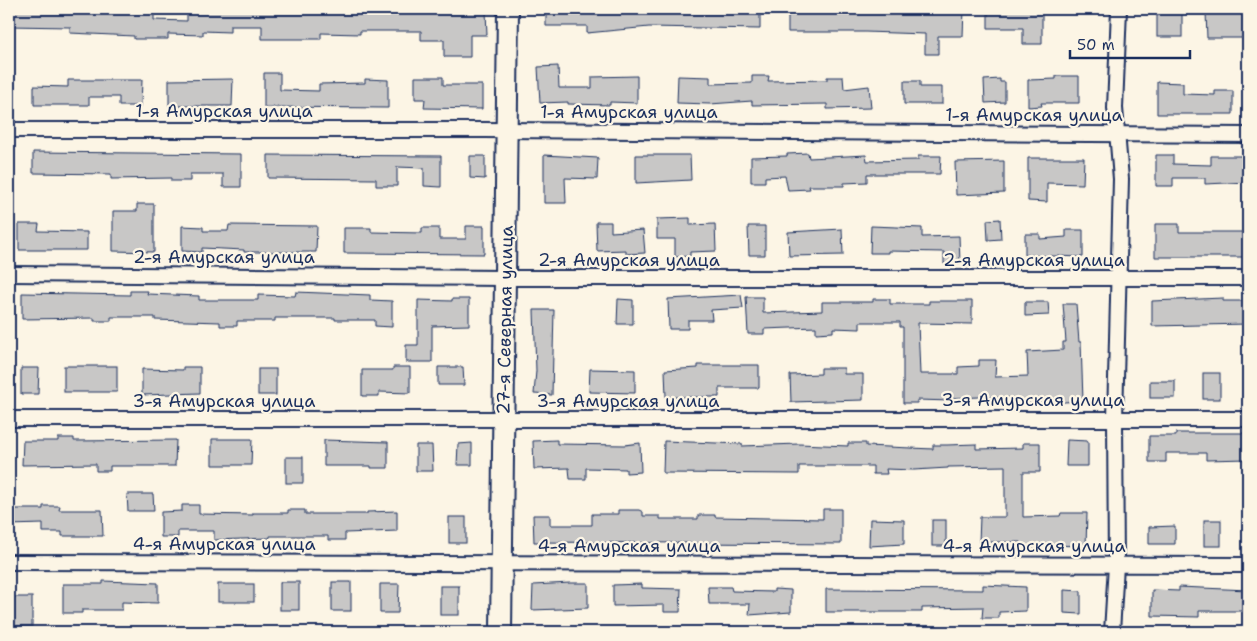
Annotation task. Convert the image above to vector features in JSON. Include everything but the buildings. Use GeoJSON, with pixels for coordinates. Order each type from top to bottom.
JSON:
{"type":"FeatureCollection","features":[{"type":"Feature","properties":{"kind":"street","name":"27-я Северная улица"},"geometry":{"type":"LineString","coordinates":[[501,632],[508,9]]}},
{"type":"Feature","properties":{"kind":"street"},"geometry":{"type":"LineString","coordinates":[[1112,632],[1116,565],[1115,418],[1121,179],[1116,134],[1119,9]]}},
{"type":"Feature","properties":{"kind":"street","name":"1-я Амурская улица"},"geometry":{"type":"LineString","coordinates":[[9,130],[507,130],[1248,136]]}},
{"type":"Feature","properties":{"kind":"street","name":"2-я Амурская улица"},"geometry":{"type":"LineString","coordinates":[[9,274],[505,278],[1248,278]]}},
{"type":"Feature","properties":{"kind":"street","name":"3-я Амурская улица"},"geometry":{"type":"LineString","coordinates":[[9,419],[1248,419]]}},
{"type":"Feature","properties":{"kind":"street","name":"4-я Амурская улица"},"geometry":{"type":"LineString","coordinates":[[9,562],[502,565],[1248,565]]}}]}
